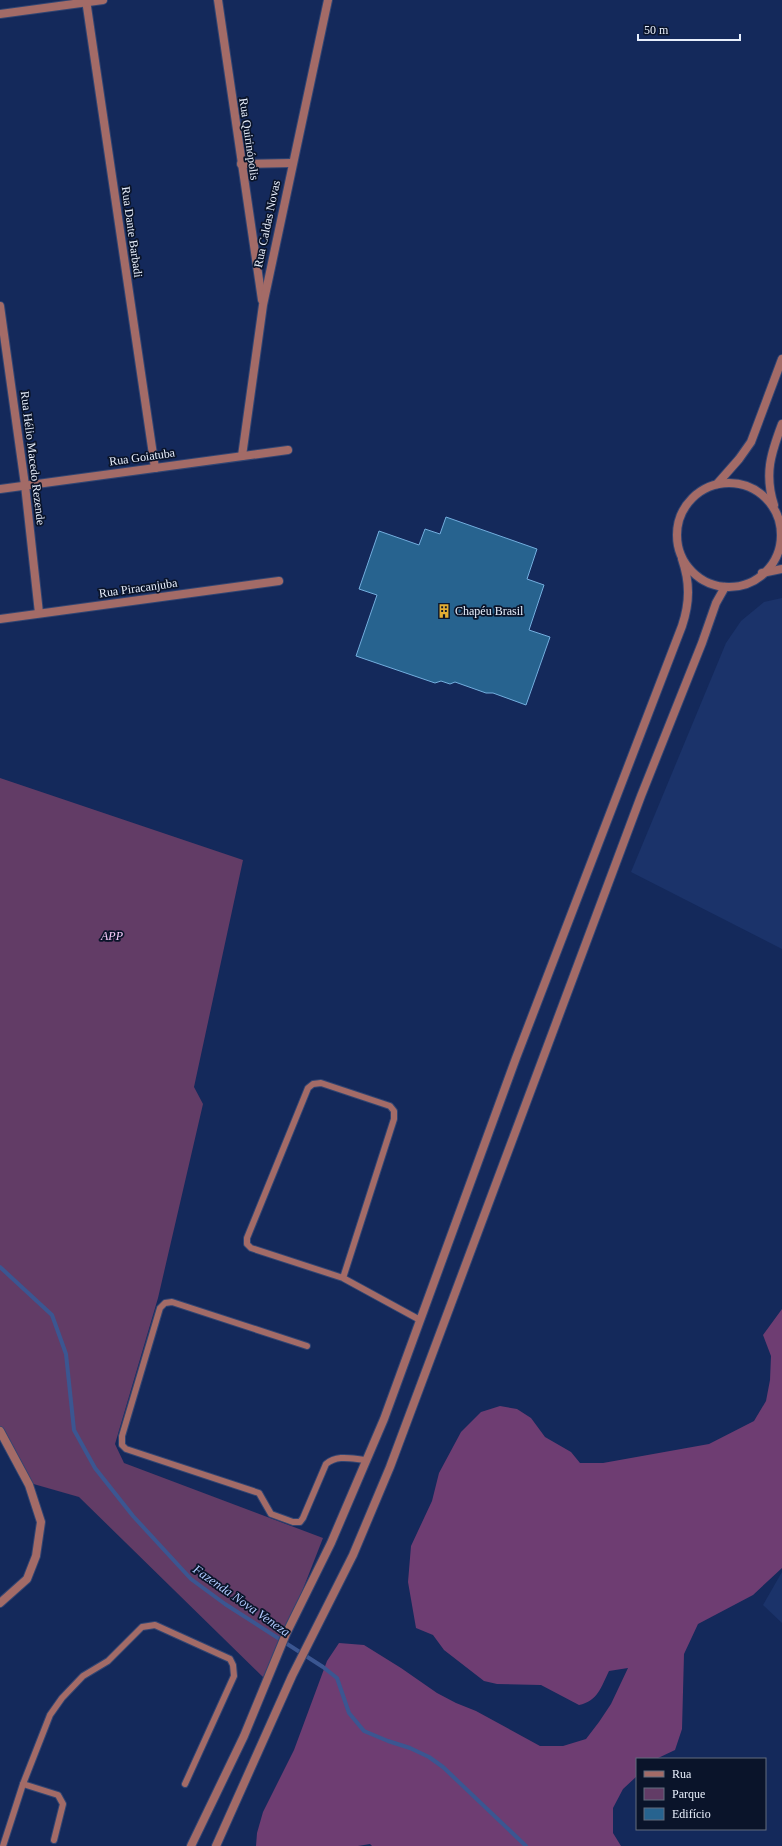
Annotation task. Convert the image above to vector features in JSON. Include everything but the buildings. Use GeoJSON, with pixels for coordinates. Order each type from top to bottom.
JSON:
{"type":"FeatureCollection","features":[{"type":"Feature","properties":{"kind":"street"},"geometry":{"type":"LineString","coordinates":[[0,14],[86,1],[103,0]]}},
{"type":"Feature","properties":{"kind":"street","name":"Rua Quirinópolis"},"geometry":{"type":"LineString","coordinates":[[218,0],[262,305]]}},
{"type":"Feature","properties":{"kind":"street","name":"Rua Caldas Novas"},"geometry":{"type":"LineString","coordinates":[[242,456],[262,305],[328,0]]}},
{"type":"Feature","properties":{"kind":"street","name":"Rua Dante Barbadi"},"geometry":{"type":"LineString","coordinates":[[86,1],[155,468]]}},
{"type":"Feature","properties":{"kind":"street"},"geometry":{"type":"LineString","coordinates":[[241,164],[292,163]]}},
{"type":"Feature","properties":{"kind":"street","name":"Rua Hélio Macedo Rezende"},"geometry":{"type":"LineString","coordinates":[[0,306],[25,485],[39,614]]}},
{"type":"Feature","properties":{"kind":"street"},"geometry":{"type":"LineString","coordinates":[[717,484],[751,442],[782,359]]}},
{"type":"Feature","properties":{"kind":"street"},"geometry":{"type":"LineString","coordinates":[[682,559],[690,570],[700,578],[712,584],[725,587],[738,586],[750,582],[772,565],[778,553],[781,540],[781,527],[769,490],[768,473],[771,457],[782,424]]}},
{"type":"Feature","properties":{"kind":"street","name":"Rua Goiatuba"},"geometry":{"type":"LineString","coordinates":[[0,489],[288,450]]}},
{"type":"Feature","properties":{"kind":"street"},"geometry":{"type":"LineString","coordinates":[[191,1846],[244,1736],[271,1668],[331,1543],[367,1460],[516,1058],[682,626],[687,611],[689,595],[688,576],[676,539],[679,518],[687,504],[698,493],[717,484],[729,483],[741,484],[752,488],[771,503],[777,513]]}},
{"type":"Feature","properties":{"kind":"street"},"geometry":{"type":"LineString","coordinates":[[762,573],[782,569]]}},
{"type":"Feature","properties":{"kind":"street","name":"Rua Piracanjuba"},"geometry":{"type":"LineString","coordinates":[[0,619],[278,581]]}},
{"type":"Feature","properties":{"kind":"street"},"geometry":{"type":"LineString","coordinates":[[216,1846],[292,1676],[353,1556],[390,1467],[641,796],[699,650],[710,618],[725,587]]}},
{"type":"Feature","properties":{"kind":"street"},"geometry":{"type":"LineString","coordinates":[[0,1431],[29,1486],[41,1522],[36,1556],[27,1580],[0,1603]]}},
{"type":"Feature","properties":{"kind":"lane"},"geometry":{"type":"LineString","coordinates":[[343,1278],[394,1119],[394,1110],[390,1106],[328,1085],[321,1083],[313,1084],[308,1088],[247,1238],[247,1244],[251,1248],[343,1278],[420,1320]]}},
{"type":"Feature","properties":{"kind":"lane"},"geometry":{"type":"LineString","coordinates":[[307,1346],[172,1302],[165,1303],[160,1308],[122,1436],[122,1445],[126,1449],[259,1493],[270,1514],[293,1522],[300,1522],[303,1518],[326,1464],[332,1459],[340,1458],[367,1460]]}},
{"type":"Feature","properties":{"kind":"lane"},"geometry":{"type":"LineString","coordinates":[[3,1846],[23,1784],[50,1715],[62,1698],[83,1676],[108,1661],[142,1627],[155,1625],[230,1659],[233,1665],[234,1676],[185,1784]]}},
{"type":"Feature","properties":{"kind":"lane"},"geometry":{"type":"LineString","coordinates":[[23,1784],[58,1795],[62,1799],[63,1804],[54,1840]]}},
{"type":"Feature","properties":{"kind":"shaded area"},"geometry":{"type":"Polygon","coordinates":[[[782,598],[782,949],[631,872],[726,643],[741,621],[764,602],[782,598]]]}},
{"type":"Feature","properties":{"kind":"shaded area"},"geometry":{"type":"Polygon","coordinates":[[[782,1309],[782,1568],[753,1595],[698,1624],[684,1654],[682,1729],[675,1750],[658,1758],[636,1758],[636,1777],[623,1789],[613,1808],[613,1833],[621,1846],[372,1846],[370,1844],[358,1846],[256,1846],[257,1833],[263,1812],[294,1750],[327,1661],[339,1643],[364,1645],[437,1693],[476,1711],[540,1746],[563,1746],[586,1739],[611,1704],[628,1668],[609,1671],[595,1697],[579,1705],[541,1685],[497,1684],[484,1681],[444,1650],[433,1635],[416,1628],[408,1582],[411,1546],[432,1501],[439,1473],[461,1432],[481,1412],[500,1406],[517,1409],[531,1418],[545,1437],[571,1452],[580,1463],[603,1463],[709,1444],[754,1421],[766,1401],[770,1380],[771,1356],[763,1335],[782,1309]]]}},
{"type":"Feature","properties":{"kind":"shaded area"},"geometry":{"type":"Polygon","coordinates":[[[782,1572],[782,1623],[763,1605],[782,1572]]]}},
{"type":"Feature","properties":{"kind":"green space","name":"APP"},"geometry":{"type":"Polygon","coordinates":[[[0,778],[243,860],[194,1087],[203,1104],[158,1298],[115,1444],[124,1463],[323,1538],[283,1640],[264,1678],[79,1497],[30,1483],[4,1438],[0,1426],[0,778]]]}},
{"type":"Feature","properties":{"kind":"waterway","name":"Fazenda Nova Veneza"},"geometry":{"type":"LineString","coordinates":[[0,1267],[52,1315],[66,1354],[74,1430],[95,1468],[133,1516],[191,1579],[225,1604],[323,1667],[337,1678],[349,1713],[364,1731],[410,1748],[429,1757],[443,1767],[526,1846]]}},
{"type":"Feature","properties":{"kind":"place","name":"Chapéu Brasil"},"geometry":{"type":"Point","coordinates":[444,611]}}]}
